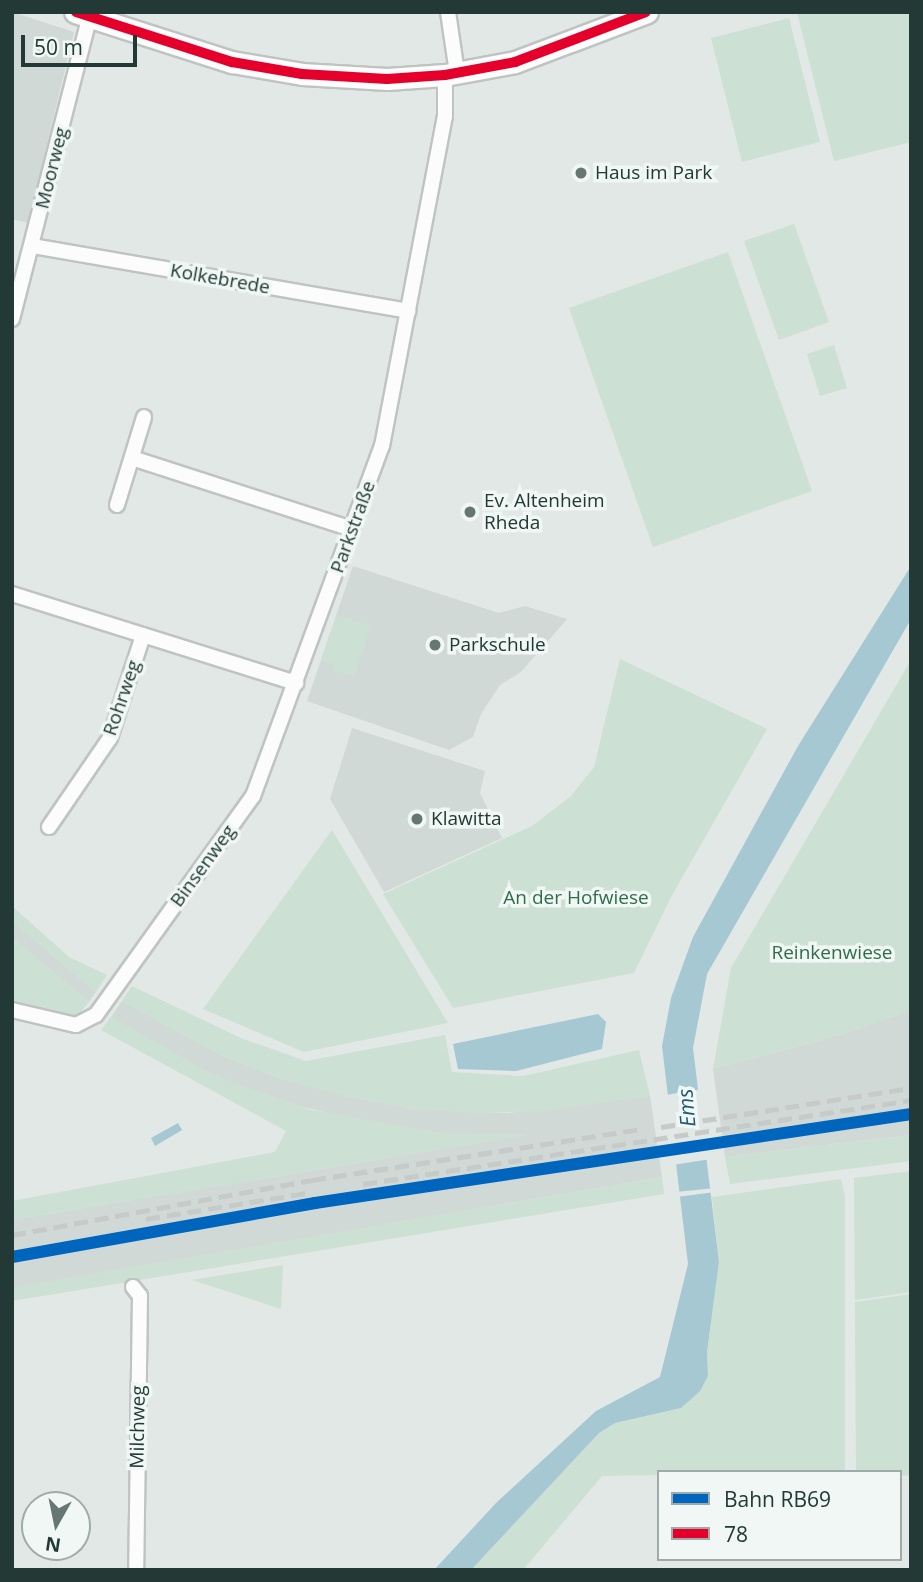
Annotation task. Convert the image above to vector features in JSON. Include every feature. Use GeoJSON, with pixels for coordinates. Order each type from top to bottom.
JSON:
{"type":"FeatureCollection","features":[{"type":"Feature","properties":{"kind":"main road"},"geometry":{"type":"LineString","coordinates":[[86,14],[182,50],[265,69],[387,79],[451,74],[515,62],[647,12]]}},
{"type":"Feature","properties":{"kind":"street","name":"Parkstraße"},"geometry":{"type":"LineString","coordinates":[[296,683],[382,446],[445,116],[451,74],[448,12]]}},
{"type":"Feature","properties":{"kind":"street","name":"Moorweg"},"geometry":{"type":"LineString","coordinates":[[12,318],[33,247],[86,14]]}},
{"type":"Feature","properties":{"kind":"street","name":"Kolkebrede"},"geometry":{"type":"LineString","coordinates":[[33,247],[408,311]]}},
{"type":"Feature","properties":{"kind":"street"},"geometry":{"type":"LineString","coordinates":[[117,505],[145,417]]}},
{"type":"Feature","properties":{"kind":"street"},"geometry":{"type":"LineString","coordinates":[[132,458],[352,529]]}},
{"type":"Feature","properties":{"kind":"street"},"geometry":{"type":"LineString","coordinates":[[12,594],[296,683]]}},
{"type":"Feature","properties":{"kind":"street","name":"Rohrweg"},"geometry":{"type":"LineString","coordinates":[[49,827],[110,738],[143,635]]}},
{"type":"Feature","properties":{"kind":"street","name":"Binsenweg"},"geometry":{"type":"LineString","coordinates":[[12,1010],[76,1025],[96,1015],[253,796],[296,683]]}},
{"type":"Feature","properties":{"kind":"street","name":"Milchweg"},"geometry":{"type":"LineString","coordinates":[[133,1287],[139,1296],[136,1570]]}},
{"type":"Feature","properties":{"kind":"shaded area"},"geometry":{"type":"Polygon","coordinates":[[[12,12],[74,32],[28,223],[12,219],[12,12]]]}},
{"type":"Feature","properties":{"kind":"shaded area","name":"Parkschule"},"geometry":{"type":"Polygon","coordinates":[[[353,566],[499,613],[525,606],[567,619],[521,672],[500,685],[481,714],[473,737],[449,750],[307,701],[353,566]]]}},
{"type":"Feature","properties":{"kind":"shaded area","name":"Klawitta"},"geometry":{"type":"Polygon","coordinates":[[[352,728],[485,771],[480,793],[502,838],[384,892],[330,799],[352,728]]]}},
{"type":"Feature","properties":{"kind":"shaded area"},"geometry":{"type":"Polygon","coordinates":[[[12,921],[96,992],[89,1002],[12,938],[12,921]]]}},
{"type":"Feature","properties":{"kind":"shaded area"},"geometry":{"type":"Polygon","coordinates":[[[122,1001],[221,1055],[284,1080],[413,1109],[508,1113],[650,1096],[662,1177],[12,1288],[12,1220],[525,1135],[443,1133],[375,1125],[280,1101],[214,1075],[129,1030],[111,1017],[122,1001]]]}},
{"type":"Feature","properties":{"kind":"shaded area"},"geometry":{"type":"Polygon","coordinates":[[[911,1010],[911,1135],[725,1157],[713,1069],[840,1035],[911,1010]]]}},
{"type":"Feature","properties":{"kind":"green space"},"geometry":{"type":"Polygon","coordinates":[[[797,12],[911,12],[911,142],[834,161],[797,12]]]}},
{"type":"Feature","properties":{"kind":"green space"},"geometry":{"type":"Polygon","coordinates":[[[789,18],[820,142],[742,162],[711,38],[789,18]]]}},
{"type":"Feature","properties":{"kind":"green space"},"geometry":{"type":"Polygon","coordinates":[[[794,224],[829,322],[779,340],[744,241],[794,224]]]}},
{"type":"Feature","properties":{"kind":"green space"},"geometry":{"type":"Polygon","coordinates":[[[728,252],[812,491],[653,547],[569,308],[728,252]]]}},
{"type":"Feature","properties":{"kind":"green space"},"geometry":{"type":"Polygon","coordinates":[[[834,345],[847,388],[820,396],[807,354],[834,345]]]}},
{"type":"Feature","properties":{"kind":"green space"},"geometry":{"type":"Polygon","coordinates":[[[337,615],[371,626],[354,677],[332,670],[334,664],[322,661],[337,615]]]}},
{"type":"Feature","properties":{"kind":"green space","name":"An der Hofwiese"},"geometry":{"type":"Polygon","coordinates":[[[620,659],[767,729],[671,897],[634,973],[453,1008],[383,894],[532,826],[571,796],[594,767],[620,659]]]}},
{"type":"Feature","properties":{"kind":"green space","name":"Reinkenwiese"},"geometry":{"type":"Polygon","coordinates":[[[911,660],[911,1010],[840,1035],[713,1069],[731,968],[911,660]]]}},
{"type":"Feature","properties":{"kind":"green space"},"geometry":{"type":"Polygon","coordinates":[[[332,830],[448,1023],[304,1052],[203,1009],[332,830]]]}},
{"type":"Feature","properties":{"kind":"green space"},"geometry":{"type":"Polygon","coordinates":[[[12,906],[69,957],[107,975],[96,992],[12,921],[12,906]]]}},
{"type":"Feature","properties":{"kind":"green space"},"geometry":{"type":"Polygon","coordinates":[[[12,938],[89,1002],[76,1018],[12,1006],[12,938]]]}},
{"type":"Feature","properties":{"kind":"green space"},"geometry":{"type":"Polygon","coordinates":[[[132,986],[243,1039],[306,1061],[445,1035],[452,1072],[523,1076],[639,1050],[650,1096],[543,1111],[477,1113],[413,1109],[347,1097],[284,1080],[221,1055],[122,1001],[132,986]]]}},
{"type":"Feature","properties":{"kind":"green space"},"geometry":{"type":"Polygon","coordinates":[[[111,1017],[214,1075],[311,1110],[443,1133],[532,1134],[12,1220],[12,1201],[275,1152],[286,1131],[101,1030],[111,1017]]]}},
{"type":"Feature","properties":{"kind":"green space"},"geometry":{"type":"Polygon","coordinates":[[[911,1135],[911,1161],[730,1184],[725,1157],[911,1135]]]}},
{"type":"Feature","properties":{"kind":"green space"},"geometry":{"type":"Polygon","coordinates":[[[911,1171],[911,1292],[855,1300],[854,1178],[911,1171]]]}},
{"type":"Feature","properties":{"kind":"green space"},"geometry":{"type":"Polygon","coordinates":[[[662,1177],[664,1194],[12,1301],[12,1288],[26,1285],[662,1177]]]}},
{"type":"Feature","properties":{"kind":"green space"},"geometry":{"type":"Polygon","coordinates":[[[841,1179],[845,1196],[845,1470],[657,1470],[657,1475],[602,1476],[523,1570],[471,1570],[599,1433],[615,1423],[681,1408],[708,1376],[707,1352],[719,1262],[712,1197],[841,1179]]]}},
{"type":"Feature","properties":{"kind":"green space"},"geometry":{"type":"Polygon","coordinates":[[[283,1265],[281,1309],[192,1280],[283,1265]]]}},
{"type":"Feature","properties":{"kind":"green space"},"geometry":{"type":"Polygon","coordinates":[[[911,1294],[911,1476],[902,1475],[902,1470],[856,1470],[855,1302],[911,1294]]]}},
{"type":"Feature","properties":{"kind":"water","name":"Ems"},"geometry":{"type":"Polygon","coordinates":[[[911,566],[911,619],[707,974],[693,1048],[719,1262],[707,1352],[708,1376],[700,1391],[681,1408],[615,1423],[599,1433],[471,1570],[434,1570],[497,1502],[596,1411],[660,1377],[688,1264],[662,1046],[671,998],[693,937],[798,746],[911,566]]]}},
{"type":"Feature","properties":{"kind":"water"},"geometry":{"type":"Polygon","coordinates":[[[598,1014],[606,1022],[602,1049],[516,1071],[458,1069],[453,1044],[598,1014]]]}},
{"type":"Feature","properties":{"kind":"water"},"geometry":{"type":"Polygon","coordinates":[[[178,1123],[182,1130],[155,1146],[151,1138],[178,1123]]]}},
{"type":"Feature","properties":{"kind":"pier"},"geometry":{"type":"Polygon","coordinates":[[[702,1089],[711,1159],[673,1165],[666,1095],[702,1089]]]}},
{"type":"Feature","properties":{"kind":"pier"},"geometry":{"type":"Polygon","coordinates":[[[715,1188],[715,1192],[677,1197],[676,1192],[715,1188]]]}},
{"type":"Feature","properties":{"kind":"railway"},"geometry":{"type":"LineString","coordinates":[[661,1127],[911,1088]]}},
{"type":"Feature","properties":{"kind":"railway"},"geometry":{"type":"LineString","coordinates":[[363,1184],[911,1100]]}},
{"type":"Feature","properties":{"kind":"railway"},"geometry":{"type":"LineString","coordinates":[[12,1235],[312,1180],[642,1129]]}},
{"type":"Feature","properties":{"kind":"railway"},"geometry":{"type":"LineString","coordinates":[[146,1219],[312,1192]]}},
{"type":"Feature","properties":{"kind":"rail line","name":"RB69"},"geometry":{"type":"LineString","coordinates":[[12,1257],[315,1203],[911,1114]]}},
{"type":"Feature","properties":{"kind":"transit line","name":"78"},"geometry":{"type":"LineString","coordinates":[[76,12],[232,62],[302,74],[387,79],[445,75],[515,62],[646,12]]}},
{"type":"Feature","properties":{"kind":"place","name":"Haus im Park"},"geometry":{"type":"Point","coordinates":[581,173]}},
{"type":"Feature","properties":{"kind":"place","name":"Ev. Altenheim Rheda"},"geometry":{"type":"Point","coordinates":[470,512]}},
{"type":"Feature","properties":{"kind":"place","name":"Parkschule"},"geometry":{"type":"Point","coordinates":[435,645]}},
{"type":"Feature","properties":{"kind":"place","name":"Klawitta"},"geometry":{"type":"Point","coordinates":[417,819]}}]}
